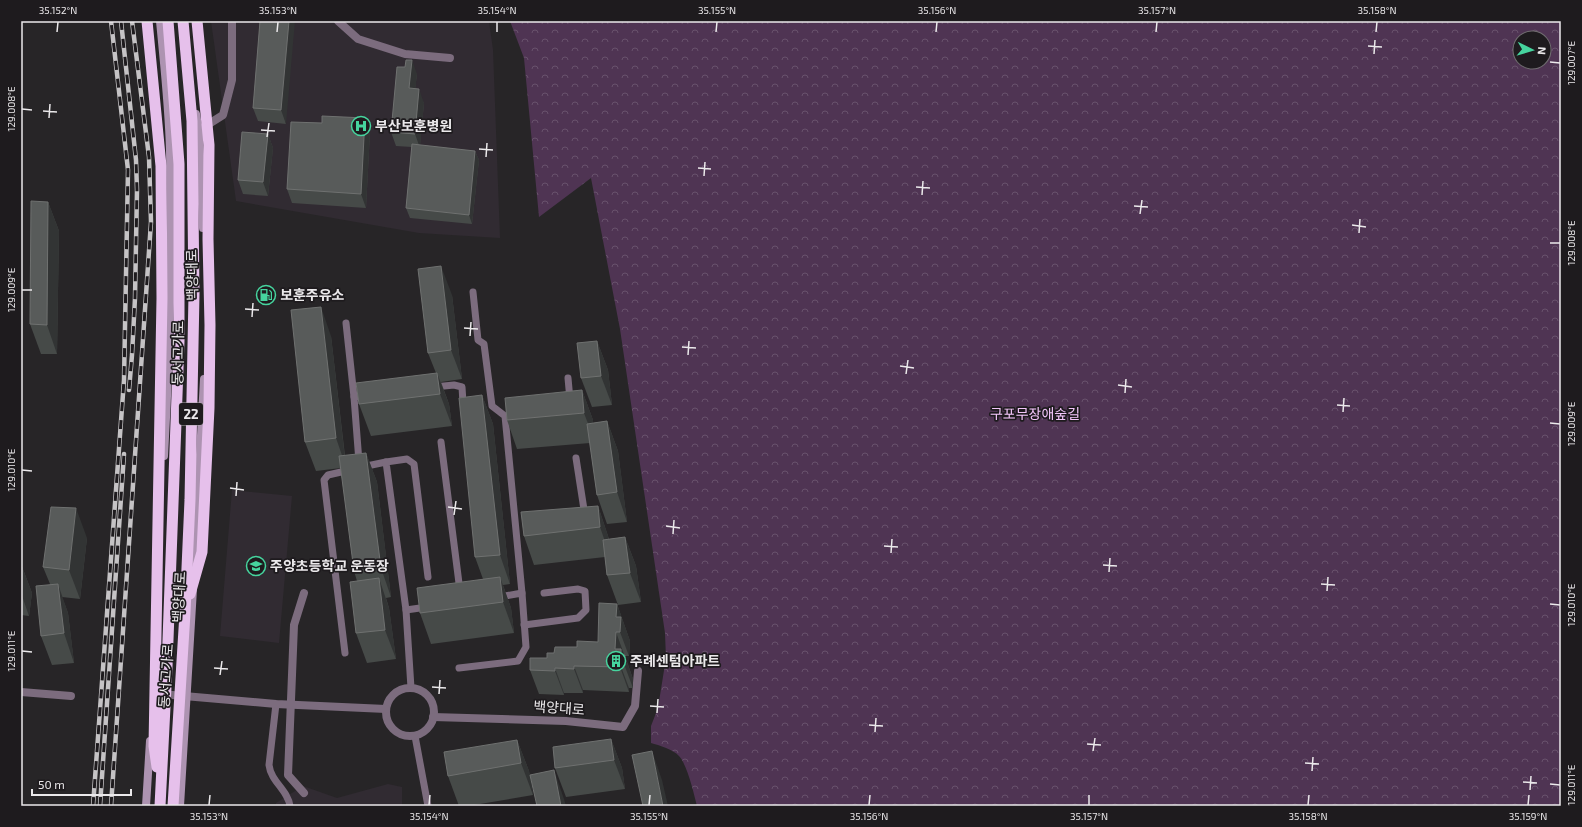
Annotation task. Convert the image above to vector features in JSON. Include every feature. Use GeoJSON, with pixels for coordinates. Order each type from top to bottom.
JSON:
{"type":"FeatureCollection","features":[{"type":"Feature","properties":{"kind":"highway"},"geometry":{"type":"LineString","coordinates":[[147,21],[161,166],[162,298],[154,746],[161,789]]}},
{"type":"Feature","properties":{"kind":"highway","name":"동서고가로"},"geometry":{"type":"LineString","coordinates":[[160,806],[167,667],[179,341],[179,164],[168,21]]}},
{"type":"Feature","properties":{"kind":"highway","name":"동서고가로"},"geometry":{"type":"LineString","coordinates":[[173,806],[185,613],[190,500],[194,294],[192,121],[185,21]]}},
{"type":"Feature","properties":{"kind":"highway"},"geometry":{"type":"LineString","coordinates":[[185,613],[202,552],[209,400],[209,145],[197,21]]}},
{"type":"Feature","properties":{"kind":"main road","name":"백양대로"},"geometry":{"type":"LineString","coordinates":[[146,806],[169,371],[170,149],[160,21]]}},
{"type":"Feature","properties":{"kind":"main road","name":"백양대로"},"geometry":{"type":"LineString","coordinates":[[180,806],[204,378],[206,281],[199,130],[185,21]]}},
{"type":"Feature","properties":{"kind":"street"},"geometry":{"type":"LineString","coordinates":[[199,130],[223,115],[232,80],[232,21]]}},
{"type":"Feature","properties":{"kind":"street"},"geometry":{"type":"LineString","coordinates":[[338,21],[358,39],[405,54],[450,58]]}},
{"type":"Feature","properties":{"kind":"street"},"geometry":{"type":"LineString","coordinates":[[304,593],[294,625],[290,683],[288,775],[304,793]]}},
{"type":"Feature","properties":{"kind":"street","name":"백양대로"},"geometry":{"type":"LineString","coordinates":[[433,717],[566,721],[623,727],[635,706],[638,671]]}},
{"type":"Feature","properties":{"kind":"street"},"geometry":{"type":"LineString","coordinates":[[411,688],[426,694],[434,708],[433,717],[427,729],[415,736],[400,734],[389,724],[386,717],[388,702],[397,692],[411,688]]}},
{"type":"Feature","properties":{"kind":"street"},"geometry":{"type":"LineString","coordinates":[[21,692],[71,696]]}},
{"type":"Feature","properties":{"kind":"street"},"geometry":{"type":"LineString","coordinates":[[152,694],[276,704],[386,709]]}},
{"type":"Feature","properties":{"kind":"lane"},"geometry":{"type":"LineString","coordinates":[[473,292],[478,340],[484,344],[485,406]]}},
{"type":"Feature","properties":{"kind":"lane"},"geometry":{"type":"LineString","coordinates":[[346,323],[360,468]]}},
{"type":"Feature","properties":{"kind":"lane"},"geometry":{"type":"LineString","coordinates":[[568,378],[570,400],[568,405]]}},
{"type":"Feature","properties":{"kind":"lane"},"geometry":{"type":"LineString","coordinates":[[424,388],[454,385],[462,387],[463,403],[470,407],[485,406],[505,416],[515,427]]}},
{"type":"Feature","properties":{"kind":"lane"},"geometry":{"type":"LineString","coordinates":[[354,397],[377,394]]}},
{"type":"Feature","properties":{"kind":"lane"},"geometry":{"type":"LineString","coordinates":[[458,668],[518,661],[526,647],[522,594],[521,538],[505,416]]}},
{"type":"Feature","properties":{"kind":"lane"},"geometry":{"type":"LineString","coordinates":[[441,442],[461,602]]}},
{"type":"Feature","properties":{"kind":"lane"},"geometry":{"type":"LineString","coordinates":[[576,458],[586,519],[580,523]]}},
{"type":"Feature","properties":{"kind":"lane"},"geometry":{"type":"LineString","coordinates":[[345,653],[324,480],[328,475],[386,462],[407,459],[414,464],[428,577]]}},
{"type":"Feature","properties":{"kind":"lane"},"geometry":{"type":"LineString","coordinates":[[386,462],[406,610],[411,688]]}},
{"type":"Feature","properties":{"kind":"lane"},"geometry":{"type":"LineString","coordinates":[[524,625],[578,618],[586,610],[585,592],[578,588],[544,593]]}},
{"type":"Feature","properties":{"kind":"lane"},"geometry":{"type":"LineString","coordinates":[[492,598],[522,594]]}},
{"type":"Feature","properties":{"kind":"lane"},"geometry":{"type":"LineString","coordinates":[[406,610],[432,607]]}},
{"type":"Feature","properties":{"kind":"lane"},"geometry":{"type":"LineString","coordinates":[[276,704],[269,766],[270,774],[290,798],[290,806]]}},
{"type":"Feature","properties":{"kind":"lane"},"geometry":{"type":"LineString","coordinates":[[415,736],[428,806]]}},
{"type":"Feature","properties":{"kind":"shaded area","name":"부산보훈병원"},"geometry":{"type":"Polygon","coordinates":[[[211,21],[489,21],[493,50],[500,238],[419,233],[236,201],[211,21]]]}},
{"type":"Feature","properties":{"kind":"shaded area","name":"주양초등학교 운동장"},"geometry":{"type":"Polygon","coordinates":[[[232,490],[292,496],[279,643],[220,636],[232,490]]]}},
{"type":"Feature","properties":{"kind":"shaded area"},"geometry":{"type":"Polygon","coordinates":[[[388,784],[402,787],[402,806],[276,806],[276,803],[303,786],[337,798],[388,784]]]}},
{"type":"Feature","properties":{"kind":"green space","name":"구포무장애숲길"},"geometry":{"type":"Polygon","coordinates":[[[510,21],[1561,21],[1561,806],[697,806],[690,780],[682,760],[674,752],[662,746],[651,743],[651,726],[658,708],[666,658],[665,633],[620,329],[591,178],[539,217],[524,58],[510,21]]]}},
{"type":"Feature","properties":{"kind":"building"},"geometry":{"type":"Polygon","coordinates":[[[260,21],[289,21],[281,110],[253,108],[260,21]]]}},
{"type":"Feature","properties":{"kind":"building"},"geometry":{"type":"Polygon","coordinates":[[[406,60],[412,60],[409,88],[419,89],[415,134],[391,132],[397,67],[405,67],[406,60]]]}},
{"type":"Feature","properties":{"kind":"building"},"geometry":{"type":"Polygon","coordinates":[[[322,116],[365,118],[361,194],[287,189],[291,122],[322,123],[322,116]]]}},
{"type":"Feature","properties":{"kind":"building"},"geometry":{"type":"Polygon","coordinates":[[[242,132],[268,134],[263,182],[238,180],[242,132]]]}},
{"type":"Feature","properties":{"kind":"building"},"geometry":{"type":"Polygon","coordinates":[[[412,144],[475,151],[469,215],[406,208],[412,144]]]}},
{"type":"Feature","properties":{"kind":"building"},"geometry":{"type":"Polygon","coordinates":[[[31,201],[48,202],[47,325],[30,324],[31,201]]]}},
{"type":"Feature","properties":{"kind":"building"},"geometry":{"type":"Polygon","coordinates":[[[441,266],[451,350],[428,353],[418,269],[441,266]]]}},
{"type":"Feature","properties":{"kind":"building"},"geometry":{"type":"Polygon","coordinates":[[[321,307],[336,438],[305,442],[291,310],[321,307]]]}},
{"type":"Feature","properties":{"kind":"building"},"geometry":{"type":"Polygon","coordinates":[[[597,341],[601,376],[581,378],[577,343],[597,341]]]}},
{"type":"Feature","properties":{"kind":"building"},"geometry":{"type":"Polygon","coordinates":[[[437,373],[440,394],[359,404],[356,383],[437,373]]]}},
{"type":"Feature","properties":{"kind":"building"},"geometry":{"type":"Polygon","coordinates":[[[582,390],[584,413],[507,420],[505,398],[582,390]]]}},
{"type":"Feature","properties":{"kind":"building"},"geometry":{"type":"Polygon","coordinates":[[[482,395],[500,555],[475,557],[459,398],[482,395]]]}},
{"type":"Feature","properties":{"kind":"building"},"geometry":{"type":"Polygon","coordinates":[[[607,421],[617,492],[597,495],[587,424],[607,421]]]}},
{"type":"Feature","properties":{"kind":"building"},"geometry":{"type":"Polygon","coordinates":[[[366,453],[381,568],[354,571],[339,456],[366,453]]]}},
{"type":"Feature","properties":{"kind":"building"},"geometry":{"type":"Polygon","coordinates":[[[598,506],[600,527],[524,536],[521,512],[598,506]]]}},
{"type":"Feature","properties":{"kind":"building"},"geometry":{"type":"Polygon","coordinates":[[[51,507],[76,508],[69,570],[43,567],[51,507]]]}},
{"type":"Feature","properties":{"kind":"building"},"geometry":{"type":"Polygon","coordinates":[[[625,537],[630,573],[607,575],[603,540],[625,537]]]}},
{"type":"Feature","properties":{"kind":"building"},"geometry":{"type":"Polygon","coordinates":[[[500,577],[503,602],[420,613],[417,588],[500,577]]]}},
{"type":"Feature","properties":{"kind":"building"},"geometry":{"type":"Polygon","coordinates":[[[379,578],[385,630],[356,633],[350,582],[379,578]]]}},
{"type":"Feature","properties":{"kind":"building"},"geometry":{"type":"Polygon","coordinates":[[[58,584],[64,633],[41,636],[36,586],[58,584]]]}},
{"type":"Feature","properties":{"kind":"building"},"geometry":{"type":"Polygon","coordinates":[[[599,603],[617,604],[616,617],[621,617],[620,632],[616,632],[615,649],[621,649],[621,655],[625,655],[624,664],[620,664],[620,667],[574,666],[574,669],[555,668],[555,671],[530,670],[530,658],[547,658],[547,653],[554,653],[555,647],[577,647],[577,641],[598,642],[599,603]]]}},
{"type":"Feature","properties":{"kind":"building"},"geometry":{"type":"Polygon","coordinates":[[[611,739],[614,760],[555,768],[553,747],[611,739]]]}},
{"type":"Feature","properties":{"kind":"building"},"geometry":{"type":"Polygon","coordinates":[[[517,740],[521,763],[448,776],[444,752],[517,740]]]}},
{"type":"Feature","properties":{"kind":"building"},"geometry":{"type":"Polygon","coordinates":[[[652,751],[663,806],[643,806],[632,755],[652,751]]]}},
{"type":"Feature","properties":{"kind":"building"},"geometry":{"type":"Polygon","coordinates":[[[554,770],[561,806],[537,806],[530,775],[554,770]]]}},
{"type":"Feature","properties":{"kind":"railway"},"geometry":{"type":"LineString","coordinates":[[93,806],[124,380],[128,170],[111,21]]}},
{"type":"Feature","properties":{"kind":"railway"},"geometry":{"type":"LineString","coordinates":[[121,21],[136,160],[137,190],[135,298],[129,390]]}},
{"type":"Feature","properties":{"kind":"railway"},"geometry":{"type":"LineString","coordinates":[[111,806],[151,222],[149,157],[132,21]]}},
{"type":"Feature","properties":{"kind":"railway"},"geometry":{"type":"LineString","coordinates":[[100,806],[124,454]]}},
{"type":"Feature","properties":{"kind":"place","name":"부산보훈병원"},"geometry":{"type":"Point","coordinates":[361,126]}},
{"type":"Feature","properties":{"kind":"place","name":"보훈주유소"},"geometry":{"type":"Point","coordinates":[266,295]}},
{"type":"Feature","properties":{"kind":"place","name":"주양초등학교 운동장"},"geometry":{"type":"Point","coordinates":[256,566]}},
{"type":"Feature","properties":{"kind":"place","name":"주례센텀아파트"},"geometry":{"type":"Point","coordinates":[616,661]}}]}
